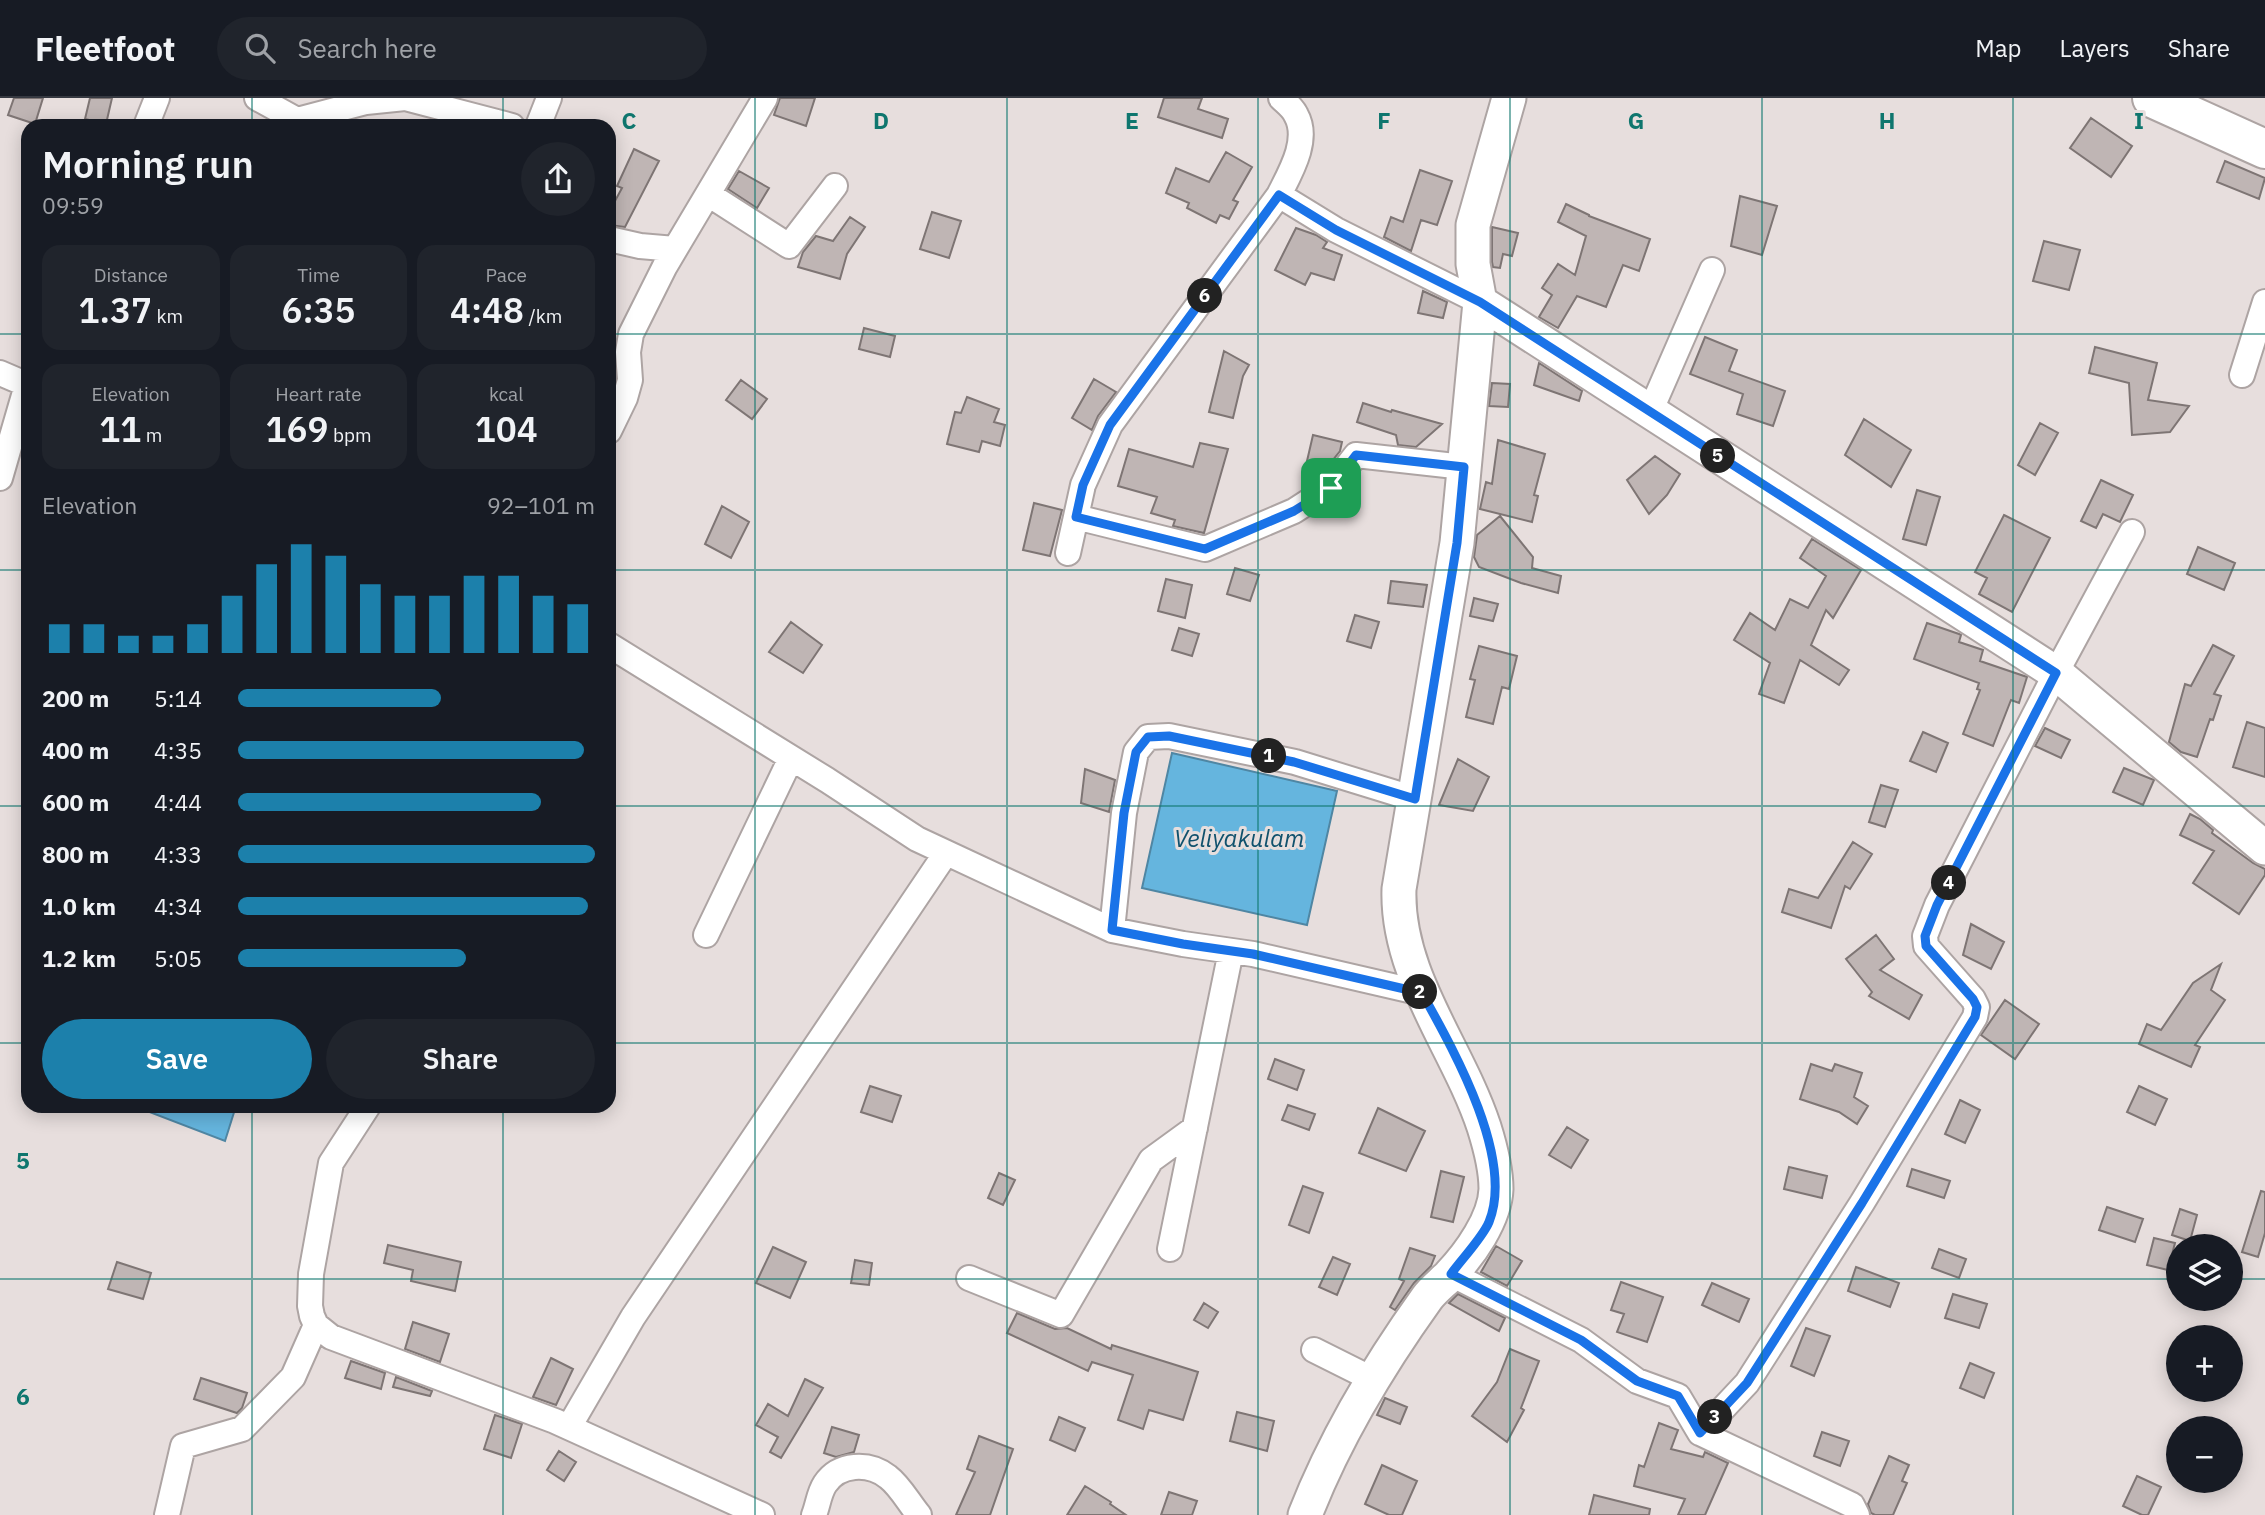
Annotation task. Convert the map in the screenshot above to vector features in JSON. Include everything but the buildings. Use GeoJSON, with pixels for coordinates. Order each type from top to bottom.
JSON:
{"type":"FeatureCollection","features":[{"type":"Feature","properties":{"kind":"main road"},"geometry":{"type":"LineString","coordinates":[[1305,1515],[1343,1431],[1374,1380],[1429,1296],[1451,1274],[1488,1224],[1496,1190],[1494,1166],[1476,1104],[1422,993],[1407,949],[1398,909],[1399,889],[1457,543],[1480,302],[1473,264],[1473,225],[1509,98]]}},
{"type":"Feature","properties":{"kind":"main road"},"geometry":{"type":"LineString","coordinates":[[2152,98],[2265,149]]}},
{"type":"Feature","properties":{"kind":"main road"},"geometry":{"type":"LineString","coordinates":[[1480,302],[2056,673],[2265,848]]}},
{"type":"Feature","properties":{"kind":"street"},"geometry":{"type":"LineString","coordinates":[[149,119],[157,98]]}},
{"type":"Feature","properties":{"kind":"street"},"geometry":{"type":"LineString","coordinates":[[257,98],[293,119]]}},
{"type":"Feature","properties":{"kind":"street"},"geometry":{"type":"LineString","coordinates":[[313,119],[366,102],[405,98],[485,119]]}},
{"type":"Feature","properties":{"kind":"street"},"geometry":{"type":"LineString","coordinates":[[541,119],[549,98]]}},
{"type":"Feature","properties":{"kind":"street"},"geometry":{"type":"LineString","coordinates":[[616,419],[630,380],[628,352],[631,334],[675,249],[765,98]]}},
{"type":"Feature","properties":{"kind":"street"},"geometry":{"type":"LineString","coordinates":[[1068,553],[1083,485],[1110,425],[1279,195],[1293,167],[1301,139],[1296,114],[1281,98]]}},
{"type":"Feature","properties":{"kind":"street"},"geometry":{"type":"LineString","coordinates":[[708,194],[789,246],[835,186]]}},
{"type":"Feature","properties":{"kind":"street"},"geometry":{"type":"LineString","coordinates":[[1279,195],[1336,230],[1480,302]]}},
{"type":"Feature","properties":{"kind":"street"},"geometry":{"type":"LineString","coordinates":[[616,241],[675,249]]}},
{"type":"Feature","properties":{"kind":"street"},"geometry":{"type":"LineString","coordinates":[[1650,412],[1712,270]]}},
{"type":"Feature","properties":{"kind":"street"},"geometry":{"type":"LineString","coordinates":[[2242,375],[2265,302]]}},
{"type":"Feature","properties":{"kind":"street"},"geometry":{"type":"LineString","coordinates":[[0,373],[21,382]]}},
{"type":"Feature","properties":{"kind":"street"},"geometry":{"type":"LineString","coordinates":[[0,478],[21,408]]}},
{"type":"Feature","properties":{"kind":"street"},"geometry":{"type":"LineString","coordinates":[[1076,517],[1205,549],[1294,511],[1331,488],[1356,455],[1464,467]]}},
{"type":"Feature","properties":{"kind":"street"},"geometry":{"type":"LineString","coordinates":[[1700,1433],[1747,1383],[1862,1203],[1975,1017],[1977,1007],[1973,999],[1926,946],[1925,936],[1937,905],[2056,673],[2132,533]]}},
{"type":"Feature","properties":{"kind":"street"},"geometry":{"type":"LineString","coordinates":[[616,649],[917,839],[1112,930],[1253,954],[1422,993]]}},
{"type":"Feature","properties":{"kind":"street"},"geometry":{"type":"LineString","coordinates":[[1112,930],[1124,813],[1136,752],[1148,737],[1169,736],[1294,762],[1415,799]]}},
{"type":"Feature","properties":{"kind":"street"},"geometry":{"type":"LineString","coordinates":[[706,935],[791,758]]}},
{"type":"Feature","properties":{"kind":"street"},"geometry":{"type":"LineString","coordinates":[[569,1427],[633,1317],[946,853]]}},
{"type":"Feature","properties":{"kind":"street"},"geometry":{"type":"LineString","coordinates":[[1170,1249],[1231,951]]}},
{"type":"Feature","properties":{"kind":"street"},"geometry":{"type":"LineString","coordinates":[[363,1113],[331,1163],[312,1274],[310,1306],[316,1325],[331,1338],[426,1371],[569,1427],[762,1515]]}},
{"type":"Feature","properties":{"kind":"street"},"geometry":{"type":"LineString","coordinates":[[969,1278],[1061,1315],[1151,1160],[1195,1128]]}},
{"type":"Feature","properties":{"kind":"street"},"geometry":{"type":"LineString","coordinates":[[1451,1274],[1581,1340],[1637,1381],[1678,1396],[1700,1433],[1852,1505],[1857,1515]]}},
{"type":"Feature","properties":{"kind":"street"},"geometry":{"type":"LineString","coordinates":[[167,1515],[183,1446],[242,1429],[293,1377],[316,1325]]}},
{"type":"Feature","properties":{"kind":"street"},"geometry":{"type":"LineString","coordinates":[[1314,1350],[1374,1380]]}},
{"type":"Feature","properties":{"kind":"street"},"geometry":{"type":"LineString","coordinates":[[814,1515],[824,1485],[843,1470],[860,1466],[889,1477],[919,1515]]}},
{"type":"Feature","properties":{"kind":"water","name":"Veliyakulam"},"geometry":{"type":"Polygon","coordinates":[[[1172,753],[1337,791],[1307,925],[1142,888],[1172,753]]]}},
{"type":"Feature","properties":{"kind":"water"},"geometry":{"type":"Polygon","coordinates":[[[152,1113],[234,1113],[225,1141],[152,1113]]]}},
{"type":"Feature","properties":{"kind":"route"},"geometry":{"type":"LineString","coordinates":[[1279,195],[1336,230],[1480,302],[2056,673],[1937,905],[1925,936],[1926,946],[1973,999],[1977,1007],[1975,1017],[1862,1203],[1747,1383],[1700,1433],[1678,1396],[1637,1381],[1581,1340],[1451,1274],[1488,1224],[1496,1190],[1494,1166],[1476,1104],[1440,1025],[1422,993],[1253,954],[1112,930],[1124,813],[1136,752],[1148,737],[1169,736],[1294,762],[1415,799],[1457,543],[1464,467],[1356,455],[1331,488],[1294,511],[1205,549],[1076,517],[1083,485],[1110,425],[1279,195]]}}]}
